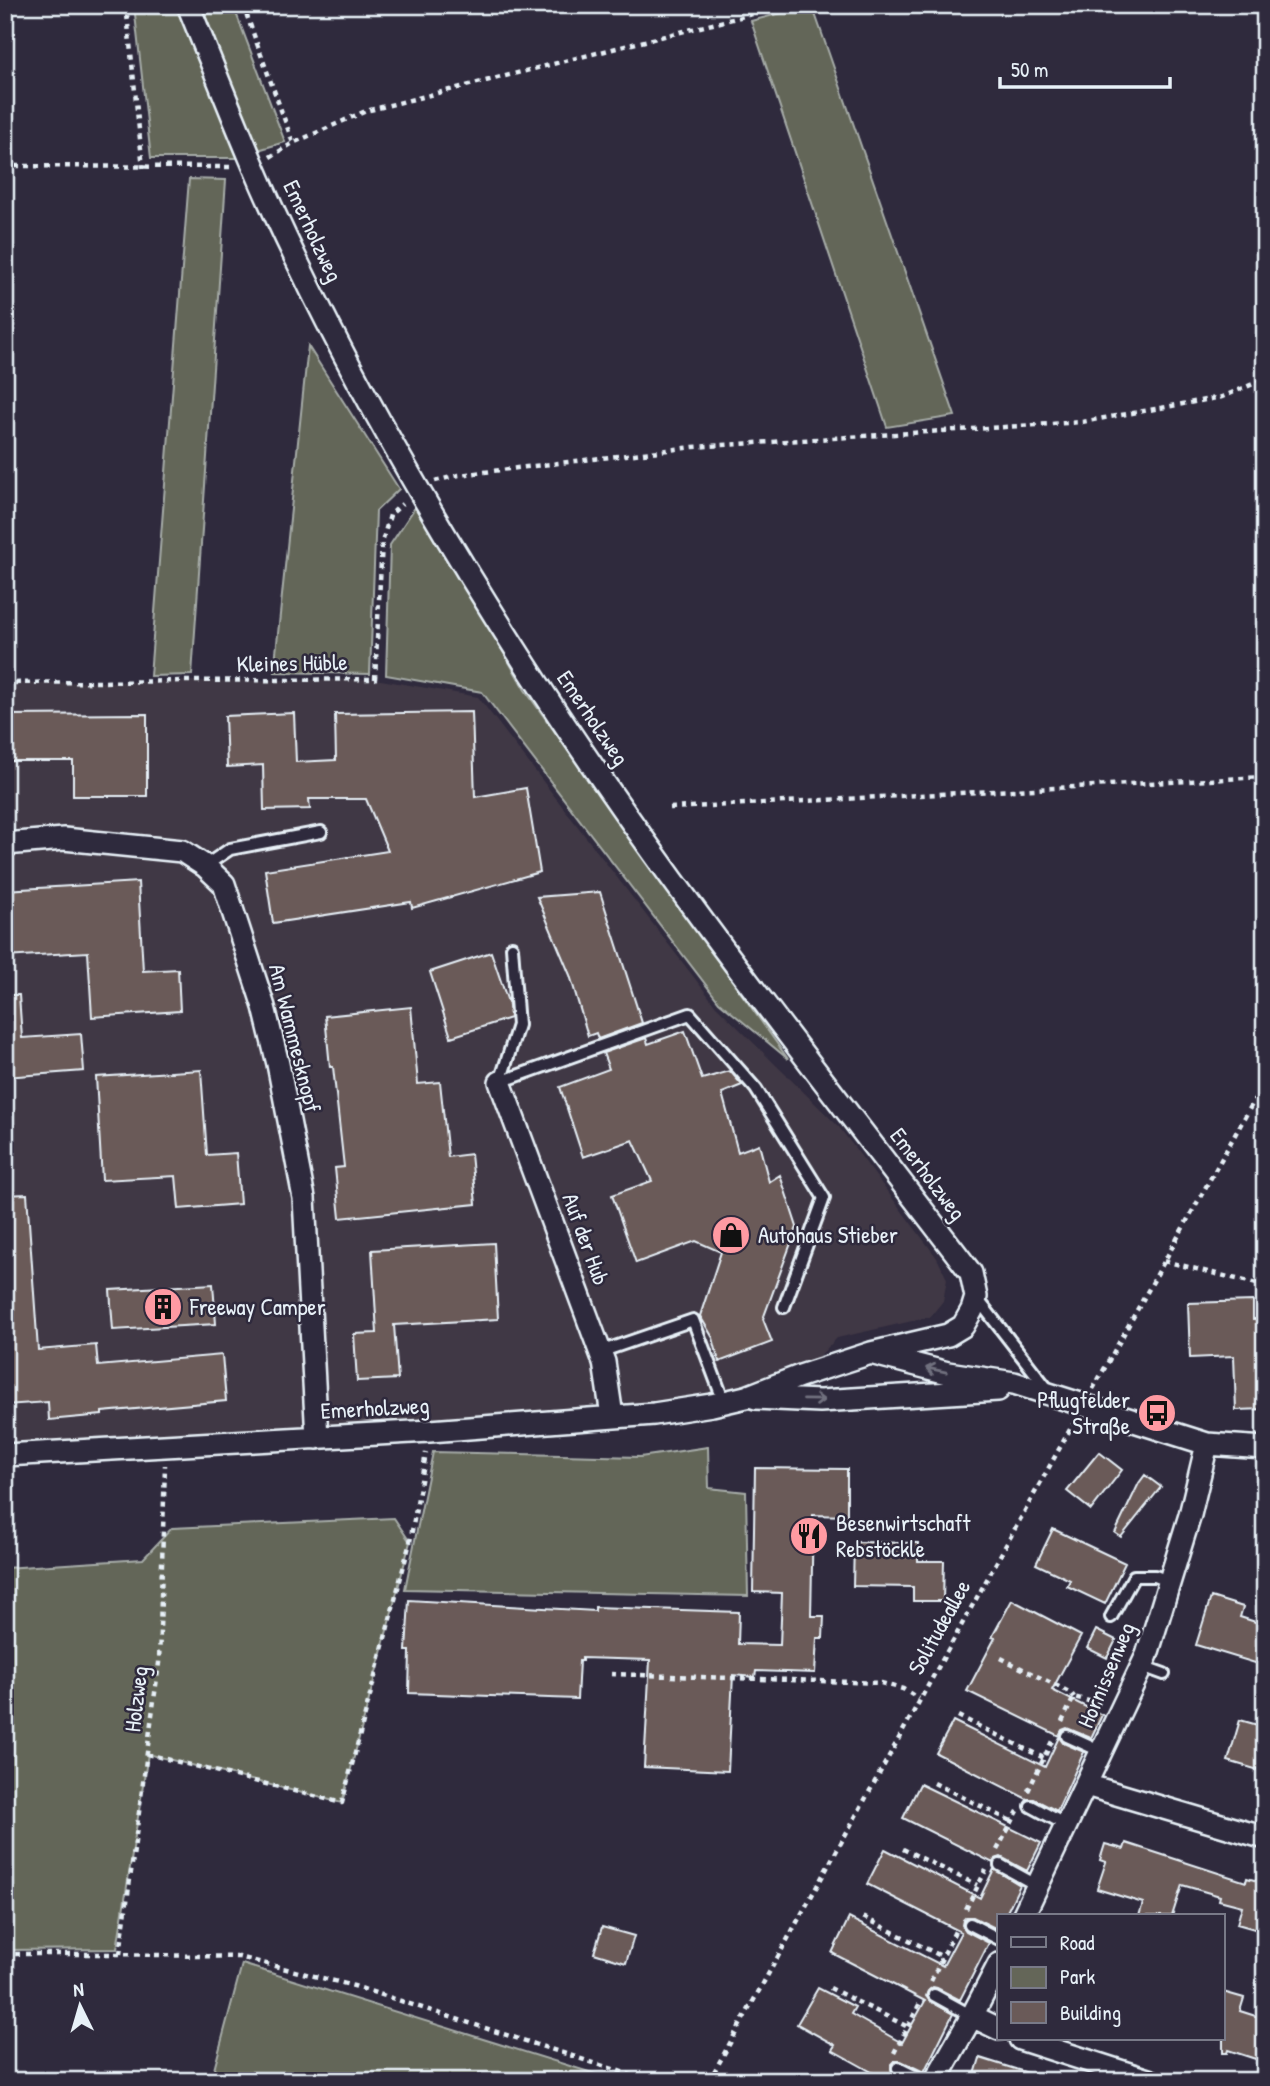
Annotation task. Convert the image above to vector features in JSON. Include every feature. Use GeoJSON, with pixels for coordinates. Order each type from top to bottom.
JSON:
{"type":"FeatureCollection","features":[{"type":"Feature","properties":{"kind":"street","name":"Emerholzweg"},"geometry":{"type":"LineString","coordinates":[[5,1455],[430,1431],[654,1414],[746,1397],[871,1353],[948,1335],[963,1326],[976,1297],[971,1273],[730,960],[644,840],[527,667],[418,489],[296,260],[253,164],[188,5]]}},
{"type":"Feature","properties":{"kind":"street","name":"Am Wammesknopf"},"geometry":{"type":"LineString","coordinates":[[5,844],[64,839],[182,851],[205,866],[224,884],[264,1007],[304,1198],[317,1437]]}},
{"type":"Feature","properties":{"kind":"street","name":"Auf der Hub"},"geometry":{"type":"LineString","coordinates":[[500,1082],[604,1362],[612,1416]]}},
{"type":"Feature","properties":{"kind":"street","name":"Emerholzweg"},"geometry":{"type":"LineString","coordinates":[[871,1353],[935,1370],[1014,1383],[1083,1405]]}},
{"type":"Feature","properties":{"kind":"street","name":"Emerholzweg"},"geometry":{"type":"LineString","coordinates":[[746,1397],[820,1401],[1002,1390],[1051,1393]]}},
{"type":"Feature","properties":{"kind":"street"},"geometry":{"type":"LineString","coordinates":[[1083,1405],[1207,1444],[1265,1448]]}},
{"type":"Feature","properties":{"kind":"street","name":"Hornissenweg"},"geometry":{"type":"LineString","coordinates":[[1024,1914],[1142,1666],[1191,1515],[1207,1444]]}},
{"type":"Feature","properties":{"kind":"street"},"geometry":{"type":"LineString","coordinates":[[1086,1785],[1265,1838]]}},
{"type":"Feature","properties":{"kind":"street"},"geometry":{"type":"LineString","coordinates":[[935,2081],[997,1968]]}},
{"type":"Feature","properties":{"kind":"street"},"geometry":{"type":"LineString","coordinates":[[972,2016],[997,2028]]}},
{"type":"Feature","properties":{"kind":"street"},"geometry":{"type":"LineString","coordinates":[[1023,2040],[1151,2081]]}},
{"type":"Feature","properties":{"kind":"lane"},"geometry":{"type":"LineString","coordinates":[[205,866],[230,849],[321,832]]}},
{"type":"Feature","properties":{"kind":"lane"},"geometry":{"type":"LineString","coordinates":[[500,1082],[518,1025],[512,947]]}},
{"type":"Feature","properties":{"kind":"lane"},"geometry":{"type":"LineString","coordinates":[[500,1082],[690,1014],[756,1089],[824,1198],[784,1307]]}},
{"type":"Feature","properties":{"kind":"lane"},"geometry":{"type":"LineString","coordinates":[[976,1297],[1051,1393]]}},
{"type":"Feature","properties":{"kind":"lane"},"geometry":{"type":"LineString","coordinates":[[600,1352],[693,1320],[724,1402]]}},
{"type":"Feature","properties":{"kind":"lane"},"geometry":{"type":"LineString","coordinates":[[1111,1617],[1134,1576],[1155,1576],[1171,1582]]}},
{"type":"Feature","properties":{"kind":"lane"},"geometry":{"type":"LineString","coordinates":[[1142,1666],[1164,1674]]}},
{"type":"Feature","properties":{"kind":"lane"},"geometry":{"type":"LineString","coordinates":[[1067,1736],[1102,1752]]}},
{"type":"Feature","properties":{"kind":"lane"},"geometry":{"type":"LineString","coordinates":[[1031,1806],[1066,1825]]}},
{"type":"Feature","properties":{"kind":"lane"},"geometry":{"type":"LineString","coordinates":[[1000,1865],[1038,1886]]}},
{"type":"Feature","properties":{"kind":"lane"},"geometry":{"type":"LineString","coordinates":[[970,1924],[997,1938]]}},
{"type":"Feature","properties":{"kind":"lane"},"geometry":{"type":"LineString","coordinates":[[934,1995],[972,2016]]}},
{"type":"Feature","properties":{"kind":"lane"},"geometry":{"type":"LineString","coordinates":[[894,2064],[924,2081]]}},
{"type":"Feature","properties":{"kind":"path"},"geometry":{"type":"LineString","coordinates":[[126,5],[144,167]]}},
{"type":"Feature","properties":{"kind":"path"},"geometry":{"type":"LineString","coordinates":[[243,5],[293,144]]}},
{"type":"Feature","properties":{"kind":"path"},"geometry":{"type":"LineString","coordinates":[[5,166],[240,167],[266,159],[366,111],[788,5]]}},
{"type":"Feature","properties":{"kind":"path"},"geometry":{"type":"LineString","coordinates":[[418,489],[437,480],[459,475],[693,447],[1082,422],[1222,397],[1265,379]]}},
{"type":"Feature","properties":{"kind":"path","name":"Kleines Hüble"},"geometry":{"type":"LineString","coordinates":[[5,683],[375,679],[382,542],[390,516],[418,489]]}},
{"type":"Feature","properties":{"kind":"path"},"geometry":{"type":"LineString","coordinates":[[670,808],[1265,777]]}},
{"type":"Feature","properties":{"kind":"path","name":"Solitudeallee"},"geometry":{"type":"LineString","coordinates":[[709,2081],[1265,1081]]}},
{"type":"Feature","properties":{"kind":"path"},"geometry":{"type":"LineString","coordinates":[[1164,1261],[1265,1286]]}},
{"type":"Feature","properties":{"kind":"path"},"geometry":{"type":"LineString","coordinates":[[148,1754],[342,1802],[410,1542],[430,1431]]}},
{"type":"Feature","properties":{"kind":"path","name":"Holzweg"},"geometry":{"type":"LineString","coordinates":[[120,1954],[159,1663],[166,1446]]}},
{"type":"Feature","properties":{"kind":"path"},"geometry":{"type":"LineString","coordinates":[[1001,1658],[1072,1693],[1074,1697],[1104,1705]]}},
{"type":"Feature","properties":{"kind":"path"},"geometry":{"type":"LineString","coordinates":[[611,1674],[881,1683],[903,1689],[919,1699]]}},
{"type":"Feature","properties":{"kind":"path"},"geometry":{"type":"LineString","coordinates":[[894,2064],[908,2027],[977,1885],[1013,1822],[1074,1697]]}},
{"type":"Feature","properties":{"kind":"path"},"geometry":{"type":"LineString","coordinates":[[958,1716],[1044,1758]]}},
{"type":"Feature","properties":{"kind":"path"},"geometry":{"type":"LineString","coordinates":[[934,1783],[1013,1822]]}},
{"type":"Feature","properties":{"kind":"path"},"geometry":{"type":"LineString","coordinates":[[903,1849],[977,1885]]}},
{"type":"Feature","properties":{"kind":"path"},"geometry":{"type":"LineString","coordinates":[[863,1917],[943,1957]]}},
{"type":"Feature","properties":{"kind":"path"},"geometry":{"type":"LineString","coordinates":[[5,1954],[239,1957],[354,1986],[650,2081]]}},
{"type":"Feature","properties":{"kind":"path"},"geometry":{"type":"LineString","coordinates":[[830,1988],[908,2027]]}},
{"type":"Feature","properties":{"kind":"shaded area"},"geometry":{"type":"Polygon","coordinates":[[[375,679],[478,697],[716,1006],[839,1127],[937,1258],[947,1279],[943,1301],[930,1317],[837,1338],[800,1376],[694,1408],[5,1455],[5,683],[375,679]]]}},
{"type":"Feature","properties":{"kind":"green space"},"geometry":{"type":"Polygon","coordinates":[[[134,5],[178,5],[238,158],[151,158],[134,5]]]}},
{"type":"Feature","properties":{"kind":"green space"},"geometry":{"type":"Polygon","coordinates":[[[201,5],[233,5],[285,142],[258,150],[201,5]]]}},
{"type":"Feature","properties":{"kind":"green space"},"geometry":{"type":"Polygon","coordinates":[[[812,5],[955,416],[887,427],[751,21],[812,5]]]}},
{"type":"Feature","properties":{"kind":"green space"},"geometry":{"type":"Polygon","coordinates":[[[189,179],[226,180],[192,675],[150,676],[189,179]]]}},
{"type":"Feature","properties":{"kind":"green space"},"geometry":{"type":"Polygon","coordinates":[[[308,346],[399,489],[376,511],[370,674],[274,672],[308,346]]]}},
{"type":"Feature","properties":{"kind":"green space"},"geometry":{"type":"Polygon","coordinates":[[[418,503],[525,690],[788,1059],[719,1002],[482,692],[386,675],[390,545],[418,503]]]}},
{"type":"Feature","properties":{"kind":"green space"},"geometry":{"type":"Polygon","coordinates":[[[708,1447],[709,1488],[746,1492],[748,1596],[405,1589],[433,1452],[640,1457],[708,1447]]]}},
{"type":"Feature","properties":{"kind":"green space"},"geometry":{"type":"Polygon","coordinates":[[[394,1518],[410,1542],[342,1803],[148,1754],[117,1949],[5,1950],[5,1568],[143,1559],[172,1528],[394,1518]]]}},
{"type":"Feature","properties":{"kind":"green space"},"geometry":{"type":"Polygon","coordinates":[[[242,1964],[618,2081],[211,2081],[242,1964]]]}},
{"type":"Feature","properties":{"kind":"building"},"geometry":{"type":"Polygon","coordinates":[[[472,712],[475,797],[526,788],[540,872],[412,908],[411,902],[273,923],[265,870],[388,851],[366,799],[309,799],[310,809],[264,810],[263,765],[227,767],[225,716],[294,713],[296,762],[336,760],[335,714],[472,712]]]}},
{"type":"Feature","properties":{"kind":"building"},"geometry":{"type":"Polygon","coordinates":[[[147,714],[147,796],[73,796],[73,761],[5,761],[5,715],[147,714]]]}},
{"type":"Feature","properties":{"kind":"building"},"geometry":{"type":"Polygon","coordinates":[[[138,882],[143,971],[178,969],[180,1011],[92,1017],[88,952],[5,957],[5,890],[138,882]]]}},
{"type":"Feature","properties":{"kind":"building"},"geometry":{"type":"Polygon","coordinates":[[[600,892],[642,1023],[598,1039],[596,1033],[588,1036],[570,975],[537,897],[600,892]]]}},
{"type":"Feature","properties":{"kind":"building"},"geometry":{"type":"Polygon","coordinates":[[[491,952],[509,1005],[510,1018],[451,1037],[430,972],[491,952]]]}},
{"type":"Feature","properties":{"kind":"building"},"geometry":{"type":"Polygon","coordinates":[[[5,995],[19,995],[22,1038],[81,1034],[84,1071],[5,1077],[5,995]]]}},
{"type":"Feature","properties":{"kind":"building"},"geometry":{"type":"Polygon","coordinates":[[[411,1007],[418,1084],[440,1082],[448,1157],[471,1154],[476,1204],[340,1218],[335,1168],[344,1167],[325,1016],[411,1007]]]}},
{"type":"Feature","properties":{"kind":"building"},"geometry":{"type":"Polygon","coordinates":[[[685,1031],[702,1079],[730,1071],[742,1085],[722,1093],[738,1152],[759,1144],[769,1182],[780,1175],[797,1227],[763,1319],[772,1342],[719,1362],[713,1338],[700,1316],[721,1252],[696,1241],[636,1263],[612,1195],[652,1181],[633,1140],[583,1157],[560,1087],[609,1069],[603,1053],[646,1038],[648,1044],[685,1031]]]}},
{"type":"Feature","properties":{"kind":"building"},"geometry":{"type":"Polygon","coordinates":[[[201,1070],[207,1155],[236,1153],[240,1204],[179,1209],[176,1176],[102,1180],[96,1077],[201,1070]]]}},
{"type":"Feature","properties":{"kind":"building"},"geometry":{"type":"Polygon","coordinates":[[[27,1194],[38,1350],[96,1345],[98,1366],[222,1355],[226,1401],[102,1412],[102,1415],[49,1420],[48,1402],[5,1405],[5,1195],[27,1194]]]}},
{"type":"Feature","properties":{"kind":"building"},"geometry":{"type":"Polygon","coordinates":[[[494,1243],[498,1319],[394,1325],[398,1379],[357,1381],[354,1334],[377,1333],[372,1250],[494,1243]]]}},
{"type":"Feature","properties":{"kind":"building","name":"Freeway Camper"},"geometry":{"type":"Polygon","coordinates":[[[213,1284],[216,1324],[113,1330],[110,1290],[213,1284]]]}},
{"type":"Feature","properties":{"kind":"building"},"geometry":{"type":"Polygon","coordinates":[[[1253,1301],[1253,1319],[1265,1319],[1265,1409],[1236,1410],[1234,1356],[1190,1358],[1188,1303],[1253,1301]]]}},
{"type":"Feature","properties":{"kind":"building"},"geometry":{"type":"Polygon","coordinates":[[[1099,1452],[1122,1470],[1091,1510],[1067,1491],[1099,1452]]]}},
{"type":"Feature","properties":{"kind":"building"},"geometry":{"type":"Polygon","coordinates":[[[755,1468],[847,1469],[847,1516],[813,1515],[811,1616],[824,1616],[823,1638],[817,1638],[815,1673],[756,1671],[755,1677],[733,1675],[728,1771],[644,1767],[650,1660],[582,1658],[582,1661],[579,1661],[577,1699],[409,1693],[410,1651],[406,1651],[409,1600],[595,1611],[595,1607],[739,1612],[738,1644],[780,1645],[782,1593],[753,1592],[755,1468]]]}},
{"type":"Feature","properties":{"kind":"building"},"geometry":{"type":"Polygon","coordinates":[[[1145,1475],[1161,1487],[1121,1537],[1115,1533],[1145,1475]]]}},
{"type":"Feature","properties":{"kind":"building"},"geometry":{"type":"Polygon","coordinates":[[[1053,1529],[1125,1563],[1105,1604],[1067,1586],[1070,1580],[1036,1564],[1053,1529]]]}},
{"type":"Feature","properties":{"kind":"building"},"geometry":{"type":"Polygon","coordinates":[[[854,1542],[918,1543],[918,1561],[944,1561],[943,1601],[913,1601],[913,1587],[853,1586],[854,1542]]]}},
{"type":"Feature","properties":{"kind":"building"},"geometry":{"type":"Polygon","coordinates":[[[1211,1597],[1243,1607],[1240,1617],[1265,1625],[1265,1666],[1196,1645],[1211,1597]]]}},
{"type":"Feature","properties":{"kind":"building"},"geometry":{"type":"Polygon","coordinates":[[[1012,1600],[1081,1636],[1052,1690],[1102,1715],[1091,1738],[1067,1728],[1062,1730],[1059,1736],[967,1691],[1012,1600]]]}},
{"type":"Feature","properties":{"kind":"building"},"geometry":{"type":"Polygon","coordinates":[[[1096,1630],[1116,1640],[1107,1658],[1087,1648],[1096,1630]]]}},
{"type":"Feature","properties":{"kind":"building"},"geometry":{"type":"Polygon","coordinates":[[[1240,1720],[1265,1727],[1265,1772],[1228,1761],[1240,1720]]]}},
{"type":"Feature","properties":{"kind":"building"},"geometry":{"type":"Polygon","coordinates":[[[953,1721],[1045,1767],[1059,1737],[1063,1743],[1084,1752],[1057,1811],[1034,1799],[1027,1799],[936,1753],[953,1721]]]}},
{"type":"Feature","properties":{"kind":"building"},"geometry":{"type":"Polygon","coordinates":[[[920,1784],[1041,1843],[1027,1871],[1001,1857],[993,1863],[903,1818],[920,1784]]]}},
{"type":"Feature","properties":{"kind":"building"},"geometry":{"type":"Polygon","coordinates":[[[1126,1843],[1246,1882],[1247,1878],[1265,1883],[1265,1932],[1237,1924],[1242,1906],[1219,1900],[1220,1896],[1182,1885],[1173,1914],[1140,1914],[1143,1903],[1097,1889],[1106,1862],[1100,1860],[1105,1844],[1124,1849],[1126,1843]]]}},
{"type":"Feature","properties":{"kind":"building"},"geometry":{"type":"Polygon","coordinates":[[[885,1849],[980,1898],[994,1869],[1020,1885],[1006,1914],[997,1914],[997,1929],[973,1917],[963,1920],[962,1925],[966,1931],[989,1943],[960,2000],[937,1988],[933,1987],[928,1991],[926,1996],[930,2001],[953,2014],[924,2072],[901,2061],[891,2064],[892,2073],[906,2081],[888,2081],[832,2050],[835,2045],[797,2024],[818,1988],[855,2007],[851,2014],[902,2043],[925,2001],[832,1953],[849,1918],[943,1966],[961,1932],[867,1884],[885,1849]]]}},
{"type":"Feature","properties":{"kind":"building"},"geometry":{"type":"Polygon","coordinates":[[[602,1927],[634,1936],[626,1963],[594,1953],[602,1927]]]}},
{"type":"Feature","properties":{"kind":"building"},"geometry":{"type":"Polygon","coordinates":[[[1224,1992],[1244,1998],[1240,2011],[1265,2019],[1265,2062],[1228,2050],[1223,2053],[1224,1992]]]}},
{"type":"Feature","properties":{"kind":"building"},"geometry":{"type":"Polygon","coordinates":[[[980,2058],[1041,2077],[1041,2081],[973,2081],[980,2058]]]}},
{"type":"Feature","properties":{"kind":"place","name":"Autohaus Stieber"},"geometry":{"type":"Point","coordinates":[731,1235]}},
{"type":"Feature","properties":{"kind":"place","name":"Freeway Camper"},"geometry":{"type":"Point","coordinates":[163,1307]}},
{"type":"Feature","properties":{"kind":"place","name":"Pflugfelder Straße"},"geometry":{"type":"Point","coordinates":[1157,1413]}},
{"type":"Feature","properties":{"kind":"place","name":"Besenwirtschaft Rebstöckle"},"geometry":{"type":"Point","coordinates":[809,1536]}}]}
